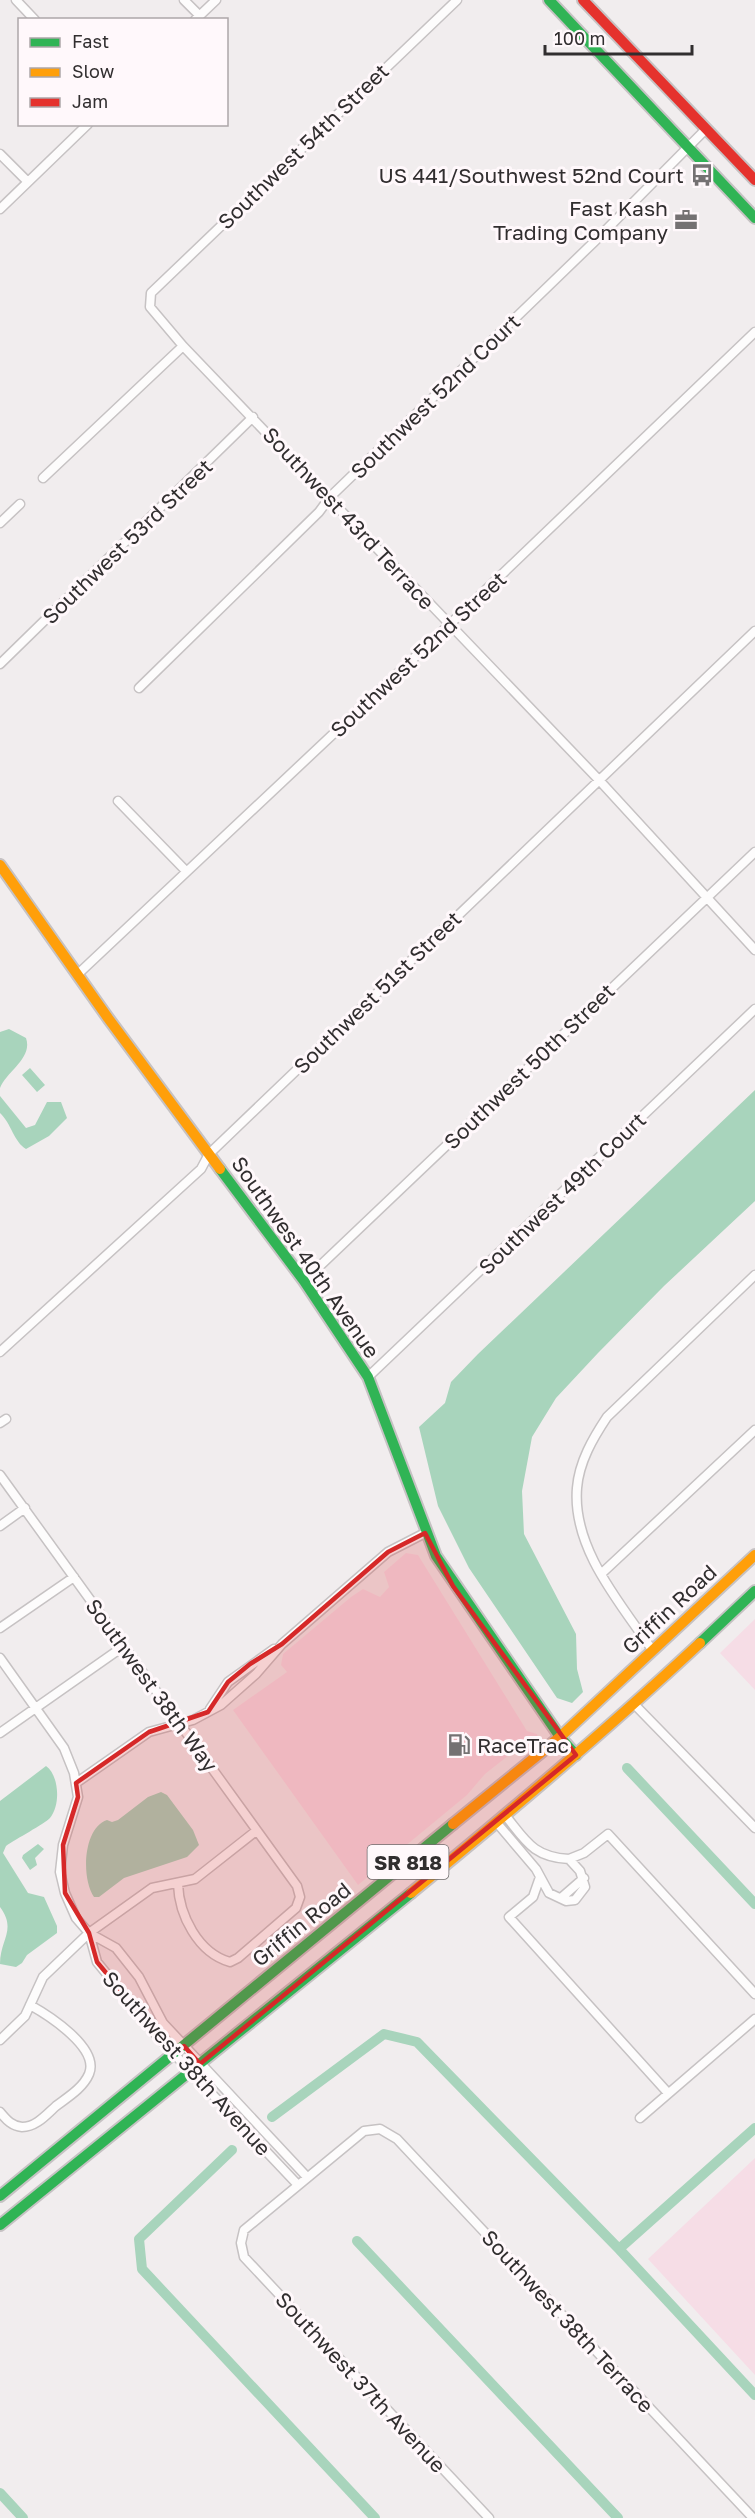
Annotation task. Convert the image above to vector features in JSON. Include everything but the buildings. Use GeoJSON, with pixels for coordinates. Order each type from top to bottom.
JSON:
{"type":"FeatureCollection","features":[{"type":"Feature","properties":{"kind":"main road"},"geometry":{"type":"LineString","coordinates":[[549,0],[755,218]]}},
{"type":"Feature","properties":{"kind":"main road"},"geometry":{"type":"LineString","coordinates":[[583,0],[755,180]]}},
{"type":"Feature","properties":{"kind":"main road","name":"Southwest 40th Avenue"},"geometry":{"type":"LineString","coordinates":[[0,865],[304,1281],[368,1377],[435,1556],[453,1586],[560,1737],[576,1755]]}},
{"type":"Feature","properties":{"kind":"main road","name":"Griffin Road"},"geometry":{"type":"LineString","coordinates":[[0,2196],[560,1737],[755,1555]]}},
{"type":"Feature","properties":{"kind":"main road","name":"SR 818"},"geometry":{"type":"LineString","coordinates":[[0,2225],[501,1819],[634,1704],[755,1591]]}},
{"type":"Feature","properties":{"kind":"street"},"geometry":{"type":"LineString","coordinates":[[16,0],[33,18]]}},
{"type":"Feature","properties":{"kind":"street"},"geometry":{"type":"LineString","coordinates":[[184,0],[197,17],[216,0]]}},
{"type":"Feature","properties":{"kind":"street","name":"Southwest 54th Street"},"geometry":{"type":"LineString","coordinates":[[151,293],[457,0]]}},
{"type":"Feature","properties":{"kind":"street"},"geometry":{"type":"LineString","coordinates":[[0,209],[86,126]]}},
{"type":"Feature","properties":{"kind":"street","name":"Southwest 52nd Court"},"geometry":{"type":"LineString","coordinates":[[139,688],[319,512],[330,497],[594,242],[706,129]]}},
{"type":"Feature","properties":{"kind":"street"},"geometry":{"type":"LineString","coordinates":[[0,154],[28,182]]}},
{"type":"Feature","properties":{"kind":"street","name":"Southwest 43rd Terrace"},"geometry":{"type":"LineString","coordinates":[[151,293],[150,307],[154,314],[183,346],[599,780],[755,950]]}},
{"type":"Feature","properties":{"kind":"street","name":"Southwest 52nd Street"},"geometry":{"type":"LineString","coordinates":[[78,974],[450,625],[755,332]]}},
{"type":"Feature","properties":{"kind":"street"},"geometry":{"type":"LineString","coordinates":[[43,478],[183,346]]}},
{"type":"Feature","properties":{"kind":"street","name":"Southwest 53rd Street"},"geometry":{"type":"LineString","coordinates":[[0,664],[253,417]]}},
{"type":"Feature","properties":{"kind":"street"},"geometry":{"type":"LineString","coordinates":[[0,523],[20,504]]}},
{"type":"Feature","properties":{"kind":"street","name":"Southwest 51st Street"},"geometry":{"type":"LineString","coordinates":[[0,1352],[201,1170],[209,1154],[755,631]]}},
{"type":"Feature","properties":{"kind":"street"},"geometry":{"type":"LineString","coordinates":[[118,801],[186,871]]}},
{"type":"Feature","properties":{"kind":"street","name":"Southwest 50th Street"},"geometry":{"type":"LineString","coordinates":[[304,1281],[755,852]]}},
{"type":"Feature","properties":{"kind":"street","name":"Southwest 49th Court"},"geometry":{"type":"LineString","coordinates":[[368,1377],[755,1009]]}},
{"type":"Feature","properties":{"kind":"street"},"geometry":{"type":"LineString","coordinates":[[653,1651],[602,1574],[584,1539],[577,1488],[586,1454],[607,1417],[755,1275]]}},
{"type":"Feature","properties":{"kind":"street"},"geometry":{"type":"LineString","coordinates":[[602,1574],[755,1430]]}},
{"type":"Feature","properties":{"kind":"street","name":"Southwest 38th Way"},"geometry":{"type":"LineString","coordinates":[[0,1475],[297,1886],[300,1897],[296,1908],[238,1958],[230,1962],[212,1954],[192,1930],[178,1898],[178,1884]]}},
{"type":"Feature","properties":{"kind":"street"},"geometry":{"type":"LineString","coordinates":[[0,1526],[25,1508]]}},
{"type":"Feature","properties":{"kind":"street"},"geometry":{"type":"LineString","coordinates":[[76,1783],[149,1732],[181,1724],[221,1705],[256,1674],[282,1644],[388,1552],[425,1533]]}},
{"type":"Feature","properties":{"kind":"street"},"geometry":{"type":"LineString","coordinates":[[0,1628],[74,1577]]}},
{"type":"Feature","properties":{"kind":"street"},"geometry":{"type":"LineString","coordinates":[[0,1733],[124,1646]]}},
{"type":"Feature","properties":{"kind":"street","name":"Southwest 38th Avenue"},"geometry":{"type":"LineString","coordinates":[[0,1658],[64,1748],[76,1783],[78,1797],[74,1818],[63,1845],[60,1872],[65,1893],[76,1918],[89,1933],[116,1948],[139,1977],[163,2023],[307,2177]]}},
{"type":"Feature","properties":{"kind":"street"},"geometry":{"type":"LineString","coordinates":[[634,1704],[755,1828]]}},
{"type":"Feature","properties":{"kind":"street"},"geometry":{"type":"LineString","coordinates":[[501,1819],[537,1853],[550,1858],[568,1859],[584,1853],[608,1834],[755,1994]]}},
{"type":"Feature","properties":{"kind":"street"},"geometry":{"type":"LineString","coordinates":[[501,1819],[549,1893]]}},
{"type":"Feature","properties":{"kind":"street"},"geometry":{"type":"LineString","coordinates":[[0,2040],[20,2022],[43,1977],[89,1933],[152,1888],[195,1879],[256,1831]]}},
{"type":"Feature","properties":{"kind":"street"},"geometry":{"type":"LineString","coordinates":[[584,1853],[582,1874],[585,1887],[575,1900],[570,1901],[549,1893],[533,1897],[509,1917],[668,2093]]}},
{"type":"Feature","properties":{"kind":"street"},"geometry":{"type":"LineString","coordinates":[[568,1859],[582,1874]]}},
{"type":"Feature","properties":{"kind":"street"},"geometry":{"type":"LineString","coordinates":[[533,1897],[540,1877]]}},
{"type":"Feature","properties":{"kind":"street","name":"Southwest 38th Avenue"},"geometry":{"type":"LineString","coordinates":[[89,1933],[97,1962],[190,2072],[298,2185]]}},
{"type":"Feature","properties":{"kind":"street"},"geometry":{"type":"LineString","coordinates":[[0,2112],[8,2122],[19,2127],[32,2126],[83,2084],[90,2072],[89,2059],[67,2029],[30,2005]]}},
{"type":"Feature","properties":{"kind":"street"},"geometry":{"type":"LineString","coordinates":[[640,2118],[755,2019]]}},
{"type":"Feature","properties":{"kind":"street","name":"Southwest 38th Terrace"},"geometry":{"type":"LineString","coordinates":[[307,2177],[364,2131],[380,2129],[397,2139],[753,2518]]}},
{"type":"Feature","properties":{"kind":"street"},"geometry":{"type":"LineString","coordinates":[[298,2185],[307,2177]]}},
{"type":"Feature","properties":{"kind":"street","name":"Southwest 37th Avenue"},"geometry":{"type":"LineString","coordinates":[[298,2185],[244,2230],[243,2257],[489,2518]]}},
{"type":"Feature","properties":{"kind":"highlighted area"},"geometry":{"type":"Polygon","coordinates":[[[425,1533],[453,1586],[576,1755],[200,2064],[184,2046],[174,2054],[97,1962],[89,1933],[65,1893],[63,1845],[78,1797],[76,1783],[149,1732],[208,1712],[228,1682],[250,1664],[282,1644],[388,1552],[425,1533]]]}},
{"type":"Feature","properties":{"kind":"shaded area"},"geometry":{"type":"Polygon","coordinates":[[[9,1029],[26,1038],[26,1052],[0,1088],[0,1032],[9,1029]]]}},
{"type":"Feature","properties":{"kind":"shaded area"},"geometry":{"type":"Polygon","coordinates":[[[30,1068],[45,1085],[37,1092],[22,1075],[30,1068]]]}},
{"type":"Feature","properties":{"kind":"shaded area"},"geometry":{"type":"Polygon","coordinates":[[[755,1090],[755,1201],[664,1286],[598,1353],[556,1398],[532,1437],[522,1491],[524,1534],[576,1634],[577,1669],[583,1692],[572,1703],[557,1698],[469,1568],[438,1506],[419,1427],[445,1403],[451,1382],[478,1354],[755,1090]]]}},
{"type":"Feature","properties":{"kind":"shaded area"},"geometry":{"type":"Polygon","coordinates":[[[0,1096],[26,1128],[35,1125],[47,1102],[61,1102],[67,1118],[49,1136],[26,1149],[18,1142],[0,1113],[0,1096]]]}},
{"type":"Feature","properties":{"kind":"shaded area"},"geometry":{"type":"Polygon","coordinates":[[[406,1553],[418,1555],[527,1731],[537,1734],[538,1738],[513,1752],[485,1774],[467,1795],[358,1885],[233,1710],[287,1672],[281,1665],[283,1654],[351,1597],[363,1589],[380,1597],[389,1587],[384,1572],[406,1553]]]}},
{"type":"Feature","properties":{"kind":"shaded area"},"geometry":{"type":"Polygon","coordinates":[[[755,1619],[755,1690],[720,1653],[755,1619]]]}},
{"type":"Feature","properties":{"kind":"shaded area"},"geometry":{"type":"Polygon","coordinates":[[[46,1766],[54,1776],[56,1783],[57,1798],[54,1812],[47,1821],[6,1846],[3,1853],[28,1893],[44,1897],[57,1926],[57,1933],[27,1955],[16,1967],[0,1964],[7,1922],[0,1907],[0,1801],[46,1766]]]}},
{"type":"Feature","properties":{"kind":"shaded area"},"geometry":{"type":"Polygon","coordinates":[[[161,1792],[167,1795],[193,1830],[199,1845],[187,1857],[124,1878],[99,1897],[94,1897],[87,1878],[86,1866],[89,1843],[93,1833],[107,1820],[112,1822],[118,1820],[148,1797],[161,1792]]]}},
{"type":"Feature","properties":{"kind":"shaded area"},"geometry":{"type":"Polygon","coordinates":[[[38,1844],[44,1849],[35,1858],[37,1865],[30,1870],[22,1858],[38,1844]]]}},
{"type":"Feature","properties":{"kind":"shaded area"},"geometry":{"type":"Polygon","coordinates":[[[755,2158],[755,2375],[648,2259],[755,2158]]]}},
{"type":"Feature","properties":{"kind":"waterway"},"geometry":{"type":"LineString","coordinates":[[627,1768],[755,1904]]}},
{"type":"Feature","properties":{"kind":"waterway"},"geometry":{"type":"LineString","coordinates":[[272,2117],[384,2034],[417,2042],[619,2249],[755,2395]]}},
{"type":"Feature","properties":{"kind":"waterway"},"geometry":{"type":"LineString","coordinates":[[619,2249],[755,2128]]}},
{"type":"Feature","properties":{"kind":"waterway"},"geometry":{"type":"LineString","coordinates":[[232,2150],[139,2239],[142,2269],[375,2518]]}},
{"type":"Feature","properties":{"kind":"waterway"},"geometry":{"type":"LineString","coordinates":[[357,2241],[618,2518]]}},
{"type":"Feature","properties":{"kind":"waterway"},"geometry":{"type":"LineString","coordinates":[[0,2493],[23,2518]]}},
{"type":"Feature","properties":{"kind":"traffic: fast"},"geometry":{"type":"LineString","coordinates":[[549,0],[755,218]]}},
{"type":"Feature","properties":{"kind":"traffic: fast"},"geometry":{"type":"LineString","coordinates":[[220,1169],[304,1281],[368,1377],[436,1556],[560,1737],[576,1755]]}},
{"type":"Feature","properties":{"kind":"traffic: fast"},"geometry":{"type":"LineString","coordinates":[[700,1643],[755,1591]]}},
{"type":"Feature","properties":{"kind":"traffic: fast"},"geometry":{"type":"LineString","coordinates":[[0,2196],[453,1824]]}},
{"type":"Feature","properties":{"kind":"traffic: fast"},"geometry":{"type":"LineString","coordinates":[[0,2225],[411,1893]]}},
{"type":"Feature","properties":{"kind":"traffic: slow"},"geometry":{"type":"LineString","coordinates":[[0,865],[108,1018],[220,1169]]}},
{"type":"Feature","properties":{"kind":"traffic: slow"},"geometry":{"type":"LineString","coordinates":[[453,1824],[560,1737],[755,1555]]}},
{"type":"Feature","properties":{"kind":"traffic: slow"},"geometry":{"type":"LineString","coordinates":[[411,1893],[558,1770],[700,1643]]}},
{"type":"Feature","properties":{"kind":"traffic: jam"},"geometry":{"type":"LineString","coordinates":[[583,0],[755,180]]}},
{"type":"Feature","properties":{"kind":"place","name":"US 441/Southwest 52nd Court"},"geometry":{"type":"Point","coordinates":[702,175]}},
{"type":"Feature","properties":{"kind":"place","name":"Fast Kash Trading Company"},"geometry":{"type":"Point","coordinates":[686,220]}},
{"type":"Feature","properties":{"kind":"place","name":"RaceTrac"},"geometry":{"type":"Point","coordinates":[459,1745]}}]}
